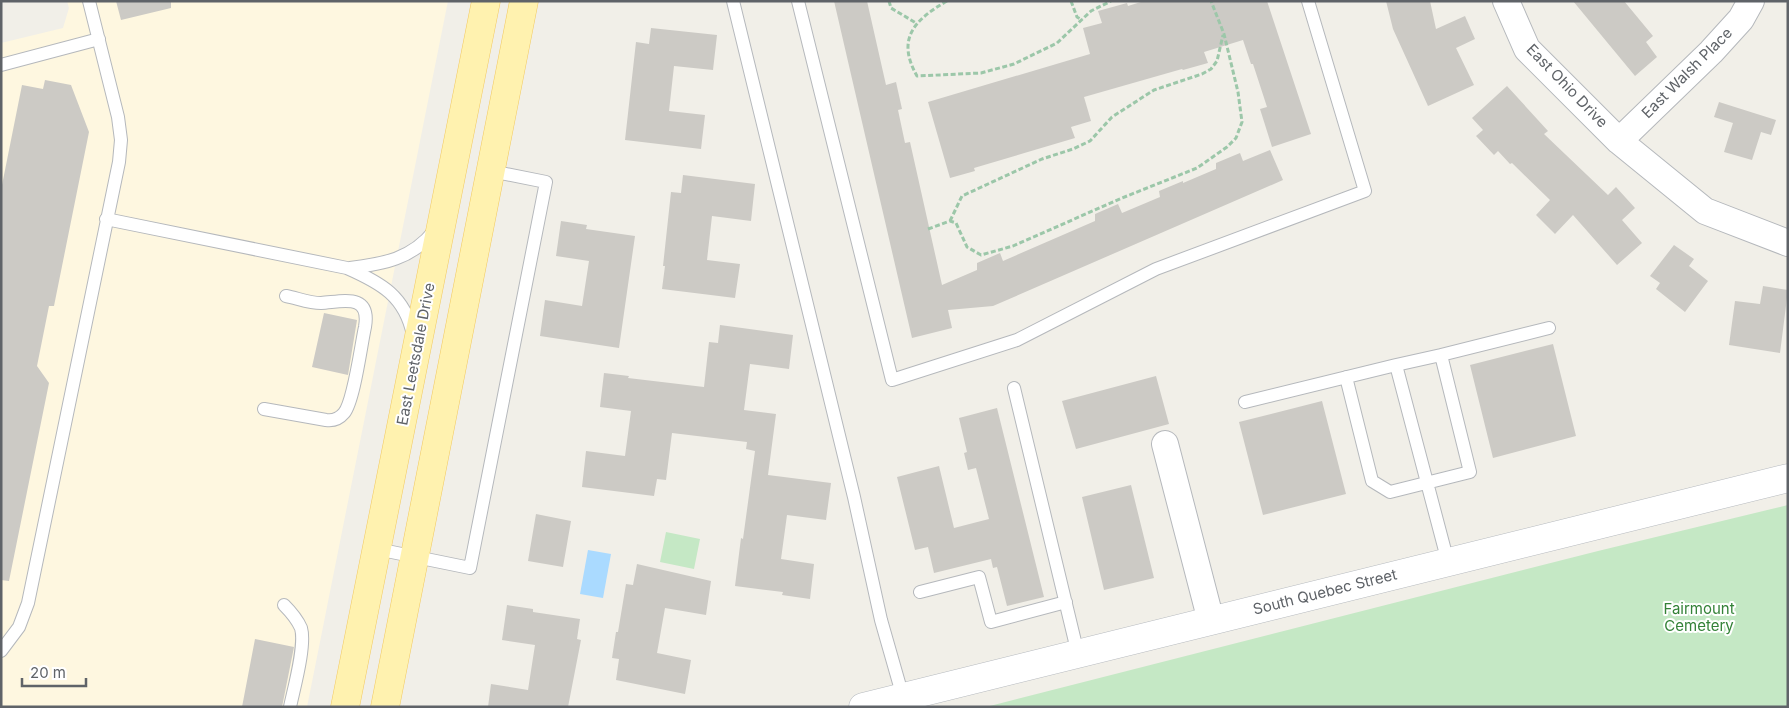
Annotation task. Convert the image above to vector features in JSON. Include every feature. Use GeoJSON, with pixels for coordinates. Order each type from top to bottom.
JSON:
{"type":"FeatureCollection","features":[{"type":"Feature","properties":{"kind":"main road","name":"East Leetsdale Drive"},"geometry":{"type":"LineString","coordinates":[[345,707],[486,1]]}},
{"type":"Feature","properties":{"kind":"main road"},"geometry":{"type":"LineString","coordinates":[[385,707],[524,1]]}},
{"type":"Feature","properties":{"kind":"main road","name":"South Quebec Street"},"geometry":{"type":"LineString","coordinates":[[863,707],[1788,478]]}},
{"type":"Feature","properties":{"kind":"street","name":"East Ohio Drive"},"geometry":{"type":"LineString","coordinates":[[1506,1],[1527,49],[1619,141],[1705,211],[1788,243]]}},
{"type":"Feature","properties":{"kind":"street","name":"East Walsh Place"},"geometry":{"type":"LineString","coordinates":[[1619,141],[1711,52],[1742,19],[1750,1]]}},
{"type":"Feature","properties":{"kind":"street"},"geometry":{"type":"LineString","coordinates":[[1165,444],[1211,621]]}},
{"type":"Feature","properties":{"kind":"lane"},"geometry":{"type":"LineString","coordinates":[[1,651],[19,627],[28,603],[119,162],[121,134],[118,117],[89,1]]}},
{"type":"Feature","properties":{"kind":"lane"},"geometry":{"type":"LineString","coordinates":[[734,1],[854,497],[881,620],[903,698]]}},
{"type":"Feature","properties":{"kind":"lane"},"geometry":{"type":"LineString","coordinates":[[798,1],[892,380],[1017,340],[1156,269],[1365,191],[1308,1]]}},
{"type":"Feature","properties":{"kind":"lane"},"geometry":{"type":"LineString","coordinates":[[1,65],[99,39]]}},
{"type":"Feature","properties":{"kind":"lane"},"geometry":{"type":"LineString","coordinates":[[377,549],[470,568],[546,182],[491,171]]}},
{"type":"Feature","properties":{"kind":"lane"},"geometry":{"type":"LineString","coordinates":[[347,268],[387,262],[404,256],[424,242],[443,218]]}},
{"type":"Feature","properties":{"kind":"lane"},"geometry":{"type":"LineString","coordinates":[[106,219],[347,268],[383,286],[402,305],[412,329],[414,359]]}},
{"type":"Feature","properties":{"kind":"lane"},"geometry":{"type":"LineString","coordinates":[[264,409],[326,420],[334,420],[340,417],[346,409],[351,395],[365,327],[366,316],[364,311],[355,302],[341,300],[320,303],[286,296]]}},
{"type":"Feature","properties":{"kind":"lane"},"geometry":{"type":"LineString","coordinates":[[1245,402],[1548,328]]}},
{"type":"Feature","properties":{"kind":"lane"},"geometry":{"type":"LineString","coordinates":[[1346,377],[1372,481],[1390,492],[1470,472],[1441,355]]}},
{"type":"Feature","properties":{"kind":"lane"},"geometry":{"type":"LineString","coordinates":[[1396,365],[1448,562]]}},
{"type":"Feature","properties":{"kind":"lane"},"geometry":{"type":"LineString","coordinates":[[1014,388],[1078,654]]}},
{"type":"Feature","properties":{"kind":"lane"},"geometry":{"type":"LineString","coordinates":[[920,592],[979,577],[991,622],[1066,602]]}},
{"type":"Feature","properties":{"kind":"lane"},"geometry":{"type":"LineString","coordinates":[[284,605],[296,618],[302,634],[301,651],[290,707]]}},
{"type":"Feature","properties":{"kind":"path"},"geometry":{"type":"LineString","coordinates":[[889,1],[891,8],[916,23]]}},
{"type":"Feature","properties":{"kind":"path"},"geometry":{"type":"LineString","coordinates":[[947,1],[933,9],[916,23],[908,38],[908,53],[917,76],[928,77],[980,73],[1014,64],[1057,43],[1091,11],[1111,1]]}},
{"type":"Feature","properties":{"kind":"path"},"geometry":{"type":"LineString","coordinates":[[1071,1],[1077,17],[1082,20]]}},
{"type":"Feature","properties":{"kind":"path"},"geometry":{"type":"LineString","coordinates":[[950,220],[956,223],[966,247],[981,255],[1013,246],[1122,198],[1197,168],[1227,147],[1236,138],[1242,122],[1238,92],[1224,34],[1211,1]]}},
{"type":"Feature","properties":{"kind":"path"},"geometry":{"type":"LineString","coordinates":[[928,229],[950,220],[962,196],[1042,159],[1073,149],[1090,141],[1112,117],[1154,90],[1202,74],[1211,69],[1217,61],[1224,34]]}},
{"type":"Feature","properties":{"kind":"shaded area"},"geometry":{"type":"Polygon","coordinates":[[[67,1],[448,1],[307,707],[1,707],[1,43],[63,28],[69,8],[67,1]]]}},
{"type":"Feature","properties":{"kind":"green space","name":"Fairmount Cemetery"},"geometry":{"type":"Polygon","coordinates":[[[1788,505],[1788,707],[986,707],[1598,551],[1788,505]]]}},
{"type":"Feature","properties":{"kind":"green space"},"geometry":{"type":"Polygon","coordinates":[[[666,532],[700,539],[694,569],[660,562],[666,532]]]}},
{"type":"Feature","properties":{"kind":"water"},"geometry":{"type":"Polygon","coordinates":[[[588,550],[611,554],[603,598],[580,594],[588,550]]]}},
{"type":"Feature","properties":{"kind":"building"},"geometry":{"type":"Polygon","coordinates":[[[116,1],[171,1],[171,8],[121,20],[116,1]]]}},
{"type":"Feature","properties":{"kind":"building"},"geometry":{"type":"Polygon","coordinates":[[[834,1],[867,1],[886,85],[896,82],[902,109],[898,110],[905,143],[910,142],[942,285],[977,270],[977,263],[1000,253],[1003,261],[1095,221],[1095,214],[1118,204],[1122,213],[1160,197],[1159,191],[1216,169],[1216,163],[1240,153],[1243,161],[1270,150],[1283,180],[993,306],[948,310],[952,328],[912,338],[834,1]]]}},
{"type":"Feature","properties":{"kind":"building"},"geometry":{"type":"Polygon","coordinates":[[[1144,1],[1267,1],[1311,134],[1272,147],[1260,109],[1267,107],[1243,40],[1204,52],[1208,63],[1084,97],[1091,121],[1071,127],[1075,138],[974,168],[975,171],[950,178],[928,102],[1090,54],[1083,28],[1102,23],[1098,11],[1127,3],[1128,6],[1144,1]]]}},
{"type":"Feature","properties":{"kind":"building"},"geometry":{"type":"Polygon","coordinates":[[[1386,1],[1430,1],[1436,29],[1465,16],[1475,39],[1456,48],[1474,85],[1428,106],[1393,29],[1386,1]]]}},
{"type":"Feature","properties":{"kind":"building"},"geometry":{"type":"Polygon","coordinates":[[[1573,1],[1624,1],[1653,36],[1646,42],[1657,57],[1635,76],[1573,1]]]}},
{"type":"Feature","properties":{"kind":"building"},"geometry":{"type":"Polygon","coordinates":[[[651,28],[717,35],[713,70],[674,66],[669,111],[705,115],[701,149],[625,140],[636,42],[649,44],[651,28]]]}},
{"type":"Feature","properties":{"kind":"building"},"geometry":{"type":"Polygon","coordinates":[[[45,80],[71,85],[89,132],[54,306],[49,306],[37,366],[49,383],[9,581],[1,580],[1,190],[22,85],[43,89],[45,80]]]}},
{"type":"Feature","properties":{"kind":"building"},"geometry":{"type":"Polygon","coordinates":[[[1507,86],[1548,131],[1544,134],[1608,195],[1616,187],[1635,208],[1622,220],[1642,243],[1617,265],[1573,215],[1555,234],[1536,215],[1550,200],[1512,163],[1510,164],[1498,151],[1494,155],[1476,136],[1483,130],[1472,118],[1507,86]]]}},
{"type":"Feature","properties":{"kind":"building"},"geometry":{"type":"Polygon","coordinates":[[[1719,102],[1776,120],[1771,135],[1761,132],[1752,160],[1724,152],[1733,123],[1714,117],[1719,102]]]}},
{"type":"Feature","properties":{"kind":"building"},"geometry":{"type":"Polygon","coordinates":[[[683,175],[755,184],[751,221],[712,216],[707,260],[740,264],[735,298],[662,289],[671,192],[681,193],[683,175]]]}},
{"type":"Feature","properties":{"kind":"building"},"geometry":{"type":"Polygon","coordinates":[[[561,221],[587,225],[586,229],[635,236],[619,348],[540,336],[545,300],[582,306],[589,261],[556,256],[561,221]]]}},
{"type":"Feature","properties":{"kind":"building"},"geometry":{"type":"Polygon","coordinates":[[[1674,245],[1694,259],[1689,266],[1708,281],[1685,312],[1656,289],[1660,283],[1650,276],[1674,245]]]}},
{"type":"Feature","properties":{"kind":"building"},"geometry":{"type":"Polygon","coordinates":[[[1763,286],[1788,290],[1780,353],[1729,345],[1735,301],[1760,304],[1763,286]]]}},
{"type":"Feature","properties":{"kind":"building"},"geometry":{"type":"Polygon","coordinates":[[[324,313],[357,320],[348,375],[312,367],[324,313]]]}},
{"type":"Feature","properties":{"kind":"building"},"geometry":{"type":"Polygon","coordinates":[[[720,325],[793,335],[789,369],[750,364],[744,410],[776,414],[768,475],[831,483],[826,520],[787,515],[781,559],[814,564],[810,599],[782,595],[783,592],[735,586],[755,451],[746,449],[747,442],[672,433],[666,480],[657,479],[654,496],[582,487],[586,451],[625,456],[631,411],[600,407],[604,373],[629,376],[628,378],[704,387],[709,342],[718,343],[720,325]]]}},
{"type":"Feature","properties":{"kind":"building"},"geometry":{"type":"Polygon","coordinates":[[[1553,344],[1576,436],[1493,458],[1470,365],[1553,344]]]}},
{"type":"Feature","properties":{"kind":"building"},"geometry":{"type":"Polygon","coordinates":[[[1156,376],[1169,424],[1076,449],[1062,401],[1156,376]]]}},
{"type":"Feature","properties":{"kind":"building"},"geometry":{"type":"Polygon","coordinates":[[[1322,401],[1346,494],[1263,515],[1239,422],[1322,401]]]}},
{"type":"Feature","properties":{"kind":"building"},"geometry":{"type":"Polygon","coordinates":[[[997,408],[1044,597],[1007,606],[997,567],[993,568],[991,559],[934,573],[928,547],[915,550],[897,477],[939,466],[954,528],[989,519],[976,468],[968,470],[964,453],[967,452],[959,418],[997,408]]]}},
{"type":"Feature","properties":{"kind":"building"},"geometry":{"type":"Polygon","coordinates":[[[1131,485],[1154,578],[1104,590],[1082,497],[1131,485]]]}},
{"type":"Feature","properties":{"kind":"building"},"geometry":{"type":"Polygon","coordinates":[[[536,514],[571,521],[563,567],[528,561],[536,514]]]}},
{"type":"Feature","properties":{"kind":"building"},"geometry":{"type":"Polygon","coordinates":[[[637,564],[711,581],[706,615],[665,608],[657,653],[691,660],[685,694],[616,680],[619,659],[612,658],[616,632],[618,632],[626,584],[633,585],[637,564]]]}},
{"type":"Feature","properties":{"kind":"building"},"geometry":{"type":"Polygon","coordinates":[[[507,605],[533,609],[533,612],[580,619],[577,639],[581,640],[568,707],[488,707],[491,684],[528,690],[535,645],[502,640],[507,605]]]}},
{"type":"Feature","properties":{"kind":"building"},"geometry":{"type":"Polygon","coordinates":[[[255,639],[294,647],[282,707],[242,707],[255,639]]]}}]}
